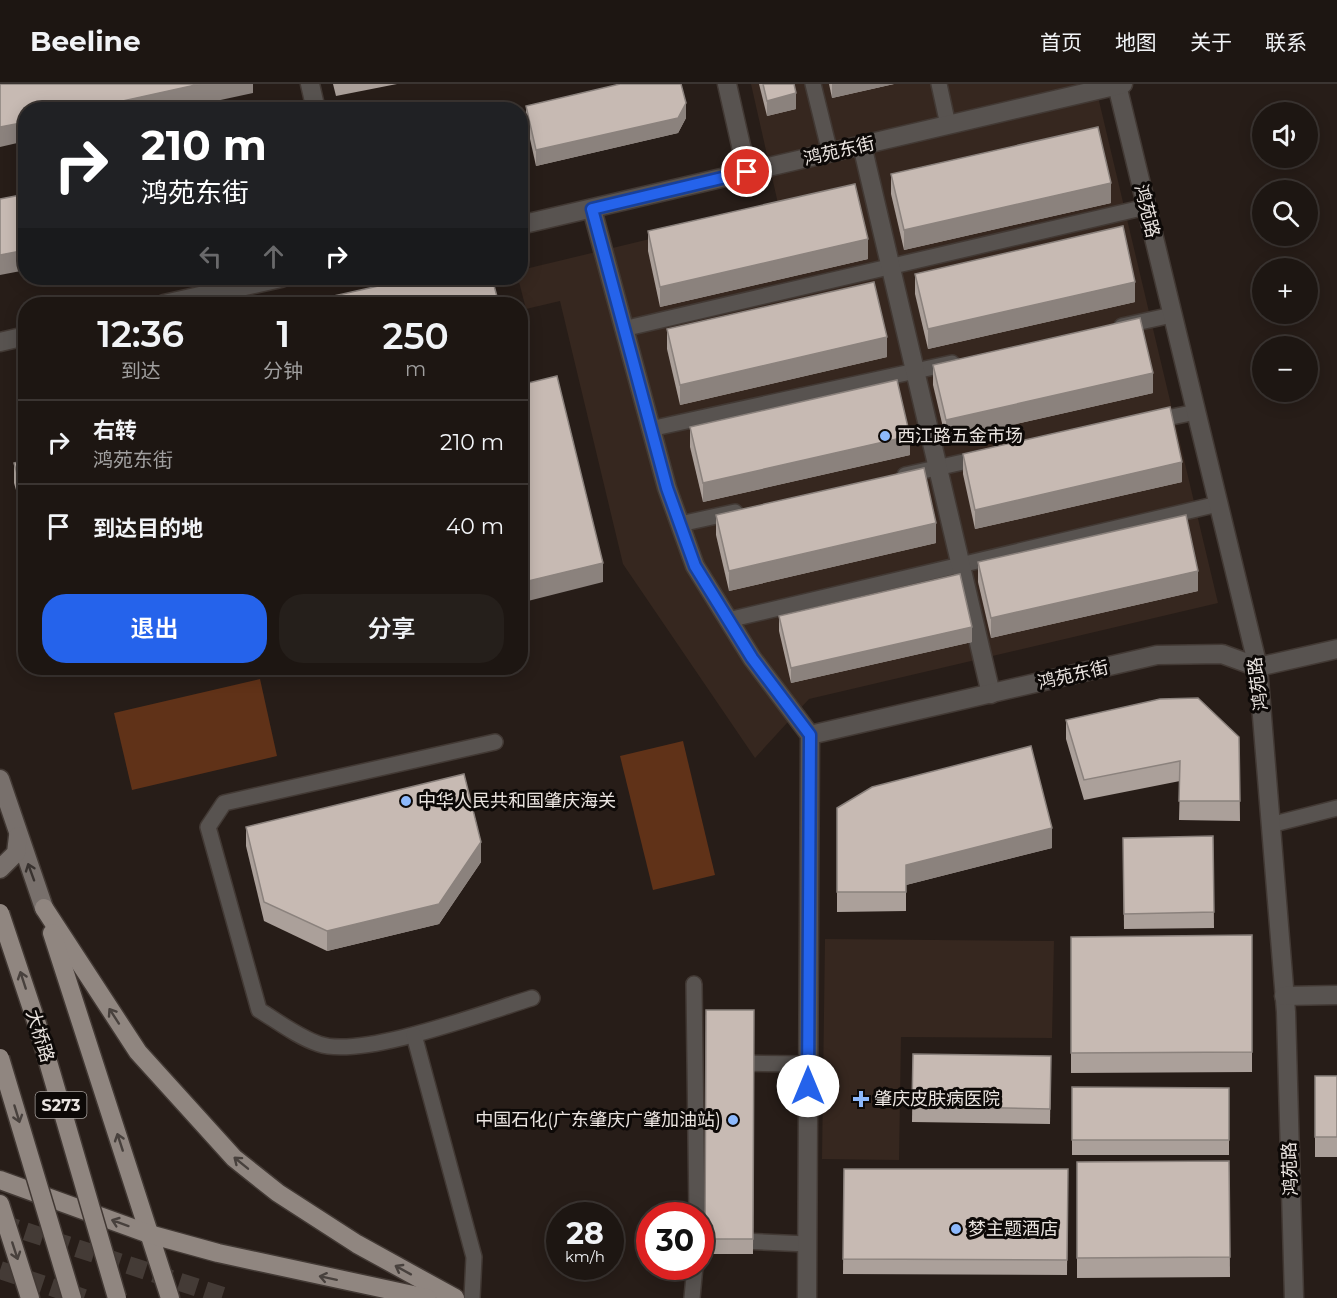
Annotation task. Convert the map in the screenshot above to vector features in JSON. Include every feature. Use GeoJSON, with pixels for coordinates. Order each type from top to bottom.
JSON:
{"type":"FeatureCollection","features":[{"type":"Feature","properties":{"kind":"main road"},"geometry":{"type":"LineString","coordinates":[[45,908],[170,1298]]}},
{"type":"Feature","properties":{"kind":"main road"},"geometry":{"type":"LineString","coordinates":[[45,908],[138,1052],[234,1158],[278,1192],[357,1244],[455,1298]]}},
{"type":"Feature","properties":{"kind":"main road","name":"大桥路"},"geometry":{"type":"LineString","coordinates":[[0,913],[37,1024],[117,1298]]}},
{"type":"Feature","properties":{"kind":"main road","name":"S273"},"geometry":{"type":"LineString","coordinates":[[0,1058],[72,1298]]}},
{"type":"Feature","properties":{"kind":"main road"},"geometry":{"type":"LineString","coordinates":[[0,1180],[149,1234],[252,1262],[427,1298]]}},
{"type":"Feature","properties":{"kind":"main road"},"geometry":{"type":"LineString","coordinates":[[0,1204],[30,1298]]}},
{"type":"Feature","properties":{"kind":"street"},"geometry":{"type":"LineString","coordinates":[[310,84],[314,102]]}},
{"type":"Feature","properties":{"kind":"street"},"geometry":{"type":"LineString","coordinates":[[726,84],[747,172]]}},
{"type":"Feature","properties":{"kind":"street","name":"鸿苑东街"},"geometry":{"type":"LineString","coordinates":[[528,223],[948,125],[1066,91],[1119,85]]}},
{"type":"Feature","properties":{"kind":"street","name":"鸿苑路"},"geometry":{"type":"LineString","coordinates":[[1119,85],[1146,207],[1258,667],[1284,996],[1294,1298]]}},
{"type":"Feature","properties":{"kind":"street"},"geometry":{"type":"LineString","coordinates":[[862,145],[991,694]]}},
{"type":"Feature","properties":{"kind":"street"},"geometry":{"type":"LineString","coordinates":[[592,209],[650,429],[695,566],[752,658],[810,735],[807,1298]]}},
{"type":"Feature","properties":{"kind":"street"},"geometry":{"type":"LineString","coordinates":[[196,297],[250,285]]}},
{"type":"Feature","properties":{"kind":"street"},"geometry":{"type":"LineString","coordinates":[[0,342],[18,338]]}},
{"type":"Feature","properties":{"kind":"street"},"geometry":{"type":"LineString","coordinates":[[1258,667],[1337,649]]}},
{"type":"Feature","properties":{"kind":"street","name":"鸿苑东街"},"geometry":{"type":"LineString","coordinates":[[810,735],[1157,656],[1222,654],[1258,667]]}},
{"type":"Feature","properties":{"kind":"street"},"geometry":{"type":"LineString","coordinates":[[0,779],[45,908]]}},
{"type":"Feature","properties":{"kind":"street"},"geometry":{"type":"LineString","coordinates":[[0,869],[16,853],[18,836]]}},
{"type":"Feature","properties":{"kind":"street"},"geometry":{"type":"LineString","coordinates":[[1284,996],[1337,995]]}},
{"type":"Feature","properties":{"kind":"lane"},"geometry":{"type":"LineString","coordinates":[[813,84],[830,153]]}},
{"type":"Feature","properties":{"kind":"lane"},"geometry":{"type":"LineString","coordinates":[[939,84],[948,125]]}},
{"type":"Feature","properties":{"kind":"lane"},"geometry":{"type":"LineString","coordinates":[[623,329],[1146,207]]}},
{"type":"Feature","properties":{"kind":"lane"},"geometry":{"type":"LineString","coordinates":[[1102,330],[1172,315]]}},
{"type":"Feature","properties":{"kind":"lane"},"geometry":{"type":"LineString","coordinates":[[650,429],[962,361]]}},
{"type":"Feature","properties":{"kind":"lane"},"geometry":{"type":"LineString","coordinates":[[1137,424],[1196,412]]}},
{"type":"Feature","properties":{"kind":"lane"},"geometry":{"type":"LineString","coordinates":[[893,477],[996,455]]}},
{"type":"Feature","properties":{"kind":"lane"},"geometry":{"type":"LineString","coordinates":[[728,620],[1218,504]]}},
{"type":"Feature","properties":{"kind":"lane"},"geometry":{"type":"LineString","coordinates":[[680,524],[747,509]]}},
{"type":"Feature","properties":{"kind":"lane"},"geometry":{"type":"LineString","coordinates":[[495,742],[224,803],[207,827],[259,1010],[319,1044],[353,1047],[414,1035],[532,998]]}},
{"type":"Feature","properties":{"kind":"lane"},"geometry":{"type":"LineString","coordinates":[[1270,825],[1337,808]]}},
{"type":"Feature","properties":{"kind":"lane"},"geometry":{"type":"LineString","coordinates":[[694,984],[706,1063],[698,1202]]}},
{"type":"Feature","properties":{"kind":"lane"},"geometry":{"type":"LineString","coordinates":[[414,1035],[474,1257],[472,1298]]}},
{"type":"Feature","properties":{"kind":"lane"},"geometry":{"type":"LineString","coordinates":[[706,1063],[808,1064]]}},
{"type":"Feature","properties":{"kind":"lane"},"geometry":{"type":"LineString","coordinates":[[714,1240],[807,1244]]}},
{"type":"Feature","properties":{"kind":"lane"},"geometry":{"type":"LineString","coordinates":[[692,1298],[694,1280]]}},
{"type":"Feature","properties":{"kind":"shaded area","name":"西江路五金市场"},"geometry":{"type":"Polygon","coordinates":[[[751,84],[1095,84],[1218,603],[809,699],[755,758],[623,564],[560,301],[528,309],[528,297],[523,297],[520,285],[528,285],[528,268],[779,208],[751,84]]]}},
{"type":"Feature","properties":{"kind":"shaded area"},"geometry":{"type":"Polygon","coordinates":[[[260,679],[277,756],[132,790],[114,713],[260,679]]]}},
{"type":"Feature","properties":{"kind":"shaded area"},"geometry":{"type":"Polygon","coordinates":[[[683,741],[715,875],[653,890],[620,756],[683,741]]]}},
{"type":"Feature","properties":{"kind":"shaded area","name":"肇庆皮肤病医院"},"geometry":{"type":"Polygon","coordinates":[[[825,939],[1054,941],[1052,1038],[901,1037],[899,1160],[822,1159],[825,939]]]}},
{"type":"Feature","properties":{"kind":"building"},"geometry":{"type":"Polygon","coordinates":[[[0,84],[200,84],[118,102],[18,102],[18,124],[0,127],[0,84]]]}},
{"type":"Feature","properties":{"kind":"building"},"geometry":{"type":"Polygon","coordinates":[[[620,84],[681,84],[686,103],[678,118],[536,150],[528,106],[620,84]]]}},
{"type":"Feature","properties":{"kind":"building"},"geometry":{"type":"Polygon","coordinates":[[[763,84],[794,84],[796,93],[767,101],[763,84]]]}},
{"type":"Feature","properties":{"kind":"building"},"geometry":{"type":"Polygon","coordinates":[[[1098,127],[1111,183],[904,230],[891,174],[1098,127]]]}},
{"type":"Feature","properties":{"kind":"building"},"geometry":{"type":"Polygon","coordinates":[[[855,184],[868,239],[660,287],[648,231],[855,184]]]}},
{"type":"Feature","properties":{"kind":"building"},"geometry":{"type":"Polygon","coordinates":[[[18,196],[18,252],[0,255],[0,199],[18,196]]]}},
{"type":"Feature","properties":{"kind":"building"},"geometry":{"type":"Polygon","coordinates":[[[1123,226],[1135,282],[928,329],[915,274],[1123,226]]]}},
{"type":"Feature","properties":{"kind":"building"},"geometry":{"type":"Polygon","coordinates":[[[874,282],[887,337],[680,385],[667,329],[874,282]]]}},
{"type":"Feature","properties":{"kind":"building"},"geometry":{"type":"Polygon","coordinates":[[[383,285],[494,285],[497,297],[329,297],[383,285]]]}},
{"type":"Feature","properties":{"kind":"building"},"geometry":{"type":"Polygon","coordinates":[[[1140,318],[1153,373],[946,420],[933,365],[1140,318]]]}},
{"type":"Feature","properties":{"kind":"building"},"geometry":{"type":"Polygon","coordinates":[[[557,376],[603,563],[528,581],[528,383],[557,376]]]}},
{"type":"Feature","properties":{"kind":"building"},"geometry":{"type":"Polygon","coordinates":[[[897,380],[910,436],[703,483],[690,427],[897,380]]]}},
{"type":"Feature","properties":{"kind":"building"},"geometry":{"type":"Polygon","coordinates":[[[1170,407],[1182,462],[975,510],[963,454],[1170,407]]]}},
{"type":"Feature","properties":{"kind":"building"},"geometry":{"type":"Polygon","coordinates":[[[18,462],[18,477],[14,463],[18,462]]]}},
{"type":"Feature","properties":{"kind":"building"},"geometry":{"type":"Polygon","coordinates":[[[924,468],[936,523],[729,571],[716,515],[924,468]]]}},
{"type":"Feature","properties":{"kind":"building"},"geometry":{"type":"Polygon","coordinates":[[[1186,515],[1198,571],[991,618],[978,562],[1186,515]]]}},
{"type":"Feature","properties":{"kind":"building"},"geometry":{"type":"Polygon","coordinates":[[[960,574],[972,627],[791,668],[779,616],[960,574]]]}},
{"type":"Feature","properties":{"kind":"building"},"geometry":{"type":"Polygon","coordinates":[[[1198,698],[1239,737],[1240,801],[1179,801],[1180,761],[1084,780],[1066,720],[1160,699],[1198,698]]]}},
{"type":"Feature","properties":{"kind":"building"},"geometry":{"type":"Polygon","coordinates":[[[1031,746],[1052,828],[906,865],[906,892],[837,892],[837,808],[872,787],[1031,746]]]}},
{"type":"Feature","properties":{"kind":"building"},"geometry":{"type":"Polygon","coordinates":[[[464,774],[481,842],[439,904],[327,931],[264,902],[246,827],[464,774]]]}},
{"type":"Feature","properties":{"kind":"building"},"geometry":{"type":"Polygon","coordinates":[[[1213,836],[1214,912],[1124,914],[1123,838],[1213,836]]]}},
{"type":"Feature","properties":{"kind":"building"},"geometry":{"type":"Polygon","coordinates":[[[1252,935],[1252,1052],[1071,1053],[1071,937],[1252,935]]]}},
{"type":"Feature","properties":{"kind":"building"},"geometry":{"type":"Polygon","coordinates":[[[706,1010],[754,1010],[753,1239],[714,1239],[714,1202],[705,1202],[706,1010]]]}},
{"type":"Feature","properties":{"kind":"building"},"geometry":{"type":"Polygon","coordinates":[[[913,1054],[1051,1056],[1050,1109],[912,1106],[913,1054]]]}},
{"type":"Feature","properties":{"kind":"building"},"geometry":{"type":"Polygon","coordinates":[[[1315,1076],[1337,1076],[1337,1137],[1315,1137],[1315,1076]]]}},
{"type":"Feature","properties":{"kind":"building"},"geometry":{"type":"Polygon","coordinates":[[[1072,1087],[1229,1088],[1229,1140],[1072,1140],[1072,1087]]]}},
{"type":"Feature","properties":{"kind":"building"},"geometry":{"type":"Polygon","coordinates":[[[1229,1161],[1230,1257],[1077,1258],[1077,1162],[1229,1161]]]}},
{"type":"Feature","properties":{"kind":"building","name":"梦主题酒店"},"geometry":{"type":"Polygon","coordinates":[[[844,1169],[1068,1169],[1067,1260],[843,1259],[844,1169]]]}},
{"type":"Feature","properties":{"kind":"tunnel"},"geometry":{"type":"LineString","coordinates":[[0,1223],[229,1298]]}},
{"type":"Feature","properties":{"kind":"tunnel"},"geometry":{"type":"LineString","coordinates":[[0,1270],[84,1298]]}},
{"type":"Feature","properties":{"kind":"place","name":"西江路五金市场"},"geometry":{"type":"Point","coordinates":[885,436]}},
{"type":"Feature","properties":{"kind":"place","name":"中华人民共和国肇庆海关"},"geometry":{"type":"Point","coordinates":[406,801]}},
{"type":"Feature","properties":{"kind":"place","name":"肇庆皮肤病医院"},"geometry":{"type":"Point","coordinates":[861,1099]}},
{"type":"Feature","properties":{"kind":"place","name":"中国石化(广东肇庆广肇加油站)"},"geometry":{"type":"Point","coordinates":[733,1120]}},
{"type":"Feature","properties":{"kind":"place","name":"梦主题酒店"},"geometry":{"type":"Point","coordinates":[956,1229]}},
{"type":"Feature","properties":{"kind":"route"},"geometry":{"type":"LineString","coordinates":[[747,172],[592,209],[667,488],[695,566],[752,658],[810,735],[808,1086]]}}]}
